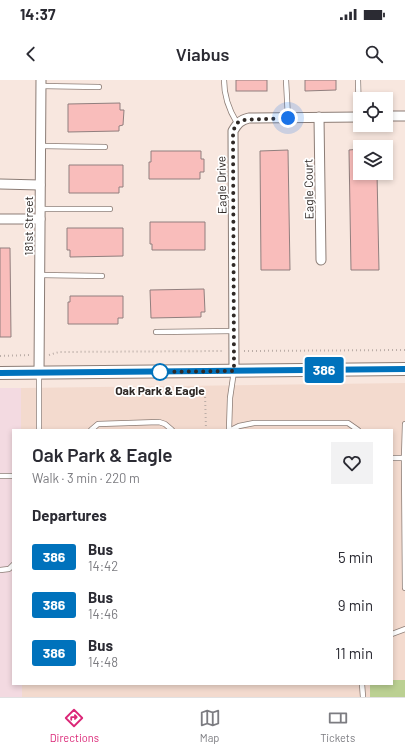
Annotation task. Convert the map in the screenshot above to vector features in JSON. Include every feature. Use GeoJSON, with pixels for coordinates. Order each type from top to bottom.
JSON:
{"type":"FeatureCollection","features":[{"type":"Feature","properties":{"kind":"street","name":"181st Street"},"geometry":{"type":"LineString","coordinates":[[40,373],[41,83]]}},
{"type":"Feature","properties":{"kind":"street"},"geometry":{"type":"LineString","coordinates":[[393,116],[405,116]]}},
{"type":"Feature","properties":{"kind":"street","name":"Eagle Court"},"geometry":{"type":"LineString","coordinates":[[319,117],[321,260]]}},
{"type":"Feature","properties":{"kind":"street"},"geometry":{"type":"LineString","coordinates":[[237,123],[249,118],[353,117]]}},
{"type":"Feature","properties":{"kind":"street","name":"Eagle Drive"},"geometry":{"type":"LineString","coordinates":[[234,371],[232,140],[233,131],[237,123]]}},
{"type":"Feature","properties":{"kind":"street"},"geometry":{"type":"LineString","coordinates":[[0,184],[40,184]]}},
{"type":"Feature","properties":{"kind":"street"},"geometry":{"type":"LineString","coordinates":[[0,219],[40,220]]}},
{"type":"Feature","properties":{"kind":"street"},"geometry":{"type":"LineString","coordinates":[[0,373],[405,369]]}},
{"type":"Feature","properties":{"kind":"lane"},"geometry":{"type":"LineString","coordinates":[[224,80],[224,89],[230,111],[237,123]]}},
{"type":"Feature","properties":{"kind":"lane"},"geometry":{"type":"LineString","coordinates":[[286,80],[288,118]]}},
{"type":"Feature","properties":{"kind":"lane"},"geometry":{"type":"LineString","coordinates":[[358,80],[358,92]]}},
{"type":"Feature","properties":{"kind":"lane"},"geometry":{"type":"LineString","coordinates":[[41,83],[100,87]]}},
{"type":"Feature","properties":{"kind":"lane"},"geometry":{"type":"LineString","coordinates":[[40,146],[105,147]]}},
{"type":"Feature","properties":{"kind":"lane"},"geometry":{"type":"LineString","coordinates":[[40,209],[110,209]]}},
{"type":"Feature","properties":{"kind":"lane"},"geometry":{"type":"LineString","coordinates":[[40,275],[102,276]]}},
{"type":"Feature","properties":{"kind":"lane"},"geometry":{"type":"LineString","coordinates":[[156,332],[234,331]]}},
{"type":"Feature","properties":{"kind":"lane"},"geometry":{"type":"LineString","coordinates":[[230,429],[230,398],[234,371]]}},
{"type":"Feature","properties":{"kind":"lane"},"geometry":{"type":"LineString","coordinates":[[39,429],[40,373]]}},
{"type":"Feature","properties":{"kind":"lane"},"geometry":{"type":"LineString","coordinates":[[92,429],[98,424],[159,422],[171,429]]}},
{"type":"Feature","properties":{"kind":"lane"},"geometry":{"type":"LineString","coordinates":[[232,429],[254,423],[348,423],[357,429]]}},
{"type":"Feature","properties":{"kind":"lane"},"geometry":{"type":"LineString","coordinates":[[405,424],[405,588]]}},
{"type":"Feature","properties":{"kind":"lane"},"geometry":{"type":"LineString","coordinates":[[393,458],[404,458]]}},
{"type":"Feature","properties":{"kind":"lane"},"geometry":{"type":"LineString","coordinates":[[0,476],[12,476]]}},
{"type":"Feature","properties":{"kind":"lane"},"geometry":{"type":"LineString","coordinates":[[0,570],[9,570],[12,566]]}},
{"type":"Feature","properties":{"kind":"lane"},"geometry":{"type":"LineString","coordinates":[[393,634],[405,628]]}},
{"type":"Feature","properties":{"kind":"lane"},"geometry":{"type":"LineString","coordinates":[[362,685],[362,697]]}},
{"type":"Feature","properties":{"kind":"path"},"geometry":{"type":"LineString","coordinates":[[0,356],[51,355],[59,352],[405,350]]}},
{"type":"Feature","properties":{"kind":"path"},"geometry":{"type":"LineString","coordinates":[[205,393],[206,429]]}},
{"type":"Feature","properties":{"kind":"shaded area"},"geometry":{"type":"Polygon","coordinates":[[[405,383],[405,697],[22,697],[22,685],[393,685],[393,429],[21,429],[21,388],[405,383]]]}},
{"type":"Feature","properties":{"kind":"shaded area"},"geometry":{"type":"Polygon","coordinates":[[[0,388],[21,388],[21,429],[12,429],[12,685],[22,685],[22,697],[0,697],[0,388]]]}},
{"type":"Feature","properties":{"kind":"green space"},"geometry":{"type":"Polygon","coordinates":[[[393,680],[405,680],[405,697],[370,697],[370,685],[393,685],[393,680]]]}},
{"type":"Feature","properties":{"kind":"building"},"geometry":{"type":"Polygon","coordinates":[[[236,80],[267,80],[267,91],[236,91],[236,80]]]}},
{"type":"Feature","properties":{"kind":"building"},"geometry":{"type":"Polygon","coordinates":[[[305,80],[336,80],[336,90],[305,91],[305,80]]]}},
{"type":"Feature","properties":{"kind":"building"},"geometry":{"type":"Polygon","coordinates":[[[120,103],[120,110],[124,110],[123,125],[119,126],[119,131],[68,132],[68,104],[120,103]]]}},
{"type":"Feature","properties":{"kind":"building"},"geometry":{"type":"Polygon","coordinates":[[[288,150],[290,270],[261,270],[260,151],[288,150]]]}},
{"type":"Feature","properties":{"kind":"building"},"geometry":{"type":"Polygon","coordinates":[[[349,150],[353,150],[353,180],[377,180],[379,270],[351,270],[349,150]]]}},
{"type":"Feature","properties":{"kind":"building"},"geometry":{"type":"Polygon","coordinates":[[[151,151],[201,151],[201,159],[204,159],[204,172],[200,172],[200,179],[149,179],[149,162],[151,162],[151,151]]]}},
{"type":"Feature","properties":{"kind":"building"},"geometry":{"type":"Polygon","coordinates":[[[69,165],[123,165],[123,187],[119,187],[119,193],[69,193],[69,165]]]}},
{"type":"Feature","properties":{"kind":"building"},"geometry":{"type":"Polygon","coordinates":[[[150,222],[205,222],[205,250],[152,250],[152,244],[150,244],[150,222]]]}},
{"type":"Feature","properties":{"kind":"building"},"geometry":{"type":"Polygon","coordinates":[[[67,228],[123,228],[123,256],[70,257],[70,250],[67,250],[67,228]]]}},
{"type":"Feature","properties":{"kind":"building"},"geometry":{"type":"Polygon","coordinates":[[[0,248],[10,248],[11,337],[0,337],[0,248]]]}},
{"type":"Feature","properties":{"kind":"building"},"geometry":{"type":"Polygon","coordinates":[[[204,289],[205,312],[201,312],[201,317],[151,318],[150,290],[204,289]]]}},
{"type":"Feature","properties":{"kind":"building"},"geometry":{"type":"Polygon","coordinates":[[[70,296],[123,296],[123,318],[118,318],[118,324],[68,324],[68,302],[70,302],[70,296]]]}},
{"type":"Feature","properties":{"kind":"bus line","name":"386"},"geometry":{"type":"LineString","coordinates":[[0,373],[405,369]]}},
{"type":"Feature","properties":{"kind":"place","name":"Oak Park & Eagle"},"geometry":{"type":"Point","coordinates":[160,372]}},
{"type":"Feature","properties":{"kind":"route"},"geometry":{"type":"LineString","coordinates":[[160,372],[234,371],[233,131],[237,123],[249,118],[288,118]]}}]}
